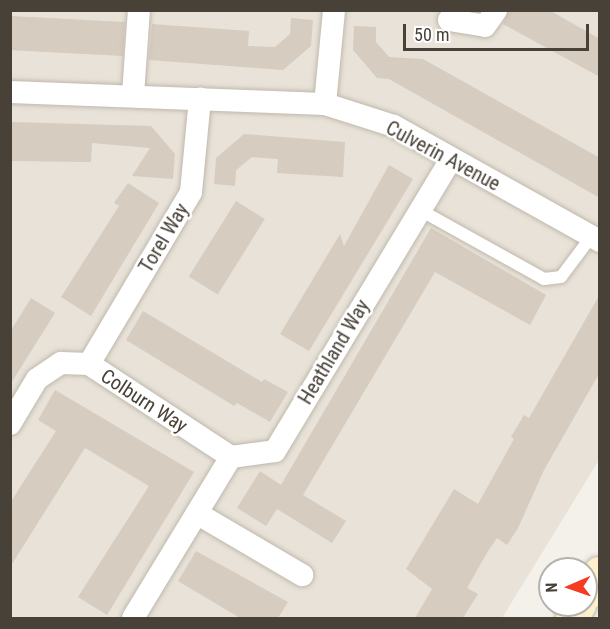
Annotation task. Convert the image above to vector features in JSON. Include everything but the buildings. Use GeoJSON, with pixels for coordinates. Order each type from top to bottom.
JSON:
{"type":"FeatureCollection","features":[{"type":"Feature","properties":{"kind":"street"},"geometry":{"type":"LineString","coordinates":[[133,95],[139,10]]}},
{"type":"Feature","properties":{"kind":"street"},"geometry":{"type":"LineString","coordinates":[[325,104],[334,10]]}},
{"type":"Feature","properties":{"kind":"street"},"geometry":{"type":"LineString","coordinates":[[449,20],[485,26],[496,10]]}},
{"type":"Feature","properties":{"kind":"street","name":"Culverin Avenue"},"geometry":{"type":"LineString","coordinates":[[10,92],[325,104],[394,126],[595,239]]}},
{"type":"Feature","properties":{"kind":"street","name":"Torel Way"},"geometry":{"type":"LineString","coordinates":[[88,364],[191,192],[200,98]]}},
{"type":"Feature","properties":{"kind":"street","name":"Heathland Way"},"geometry":{"type":"LineString","coordinates":[[231,457],[275,451],[451,159]]}},
{"type":"Feature","properties":{"kind":"street","name":"Colburn Way"},"geometry":{"type":"LineString","coordinates":[[10,424],[37,379],[61,363],[88,364],[231,457]]}},
{"type":"Feature","properties":{"kind":"street"},"geometry":{"type":"LineString","coordinates":[[133,618],[231,457]]}},
{"type":"Feature","properties":{"kind":"street"},"geometry":{"type":"LineString","coordinates":[[198,514],[302,575]]}},
{"type":"Feature","properties":{"kind":"lane"},"geometry":{"type":"LineString","coordinates":[[420,210],[544,279],[561,277],[595,239]]}},
{"type":"Feature","properties":{"kind":"shaded area"},"geometry":{"type":"Polygon","coordinates":[[[10,11],[599,11],[599,460],[502,618],[11,618],[10,11]]]}}]}
